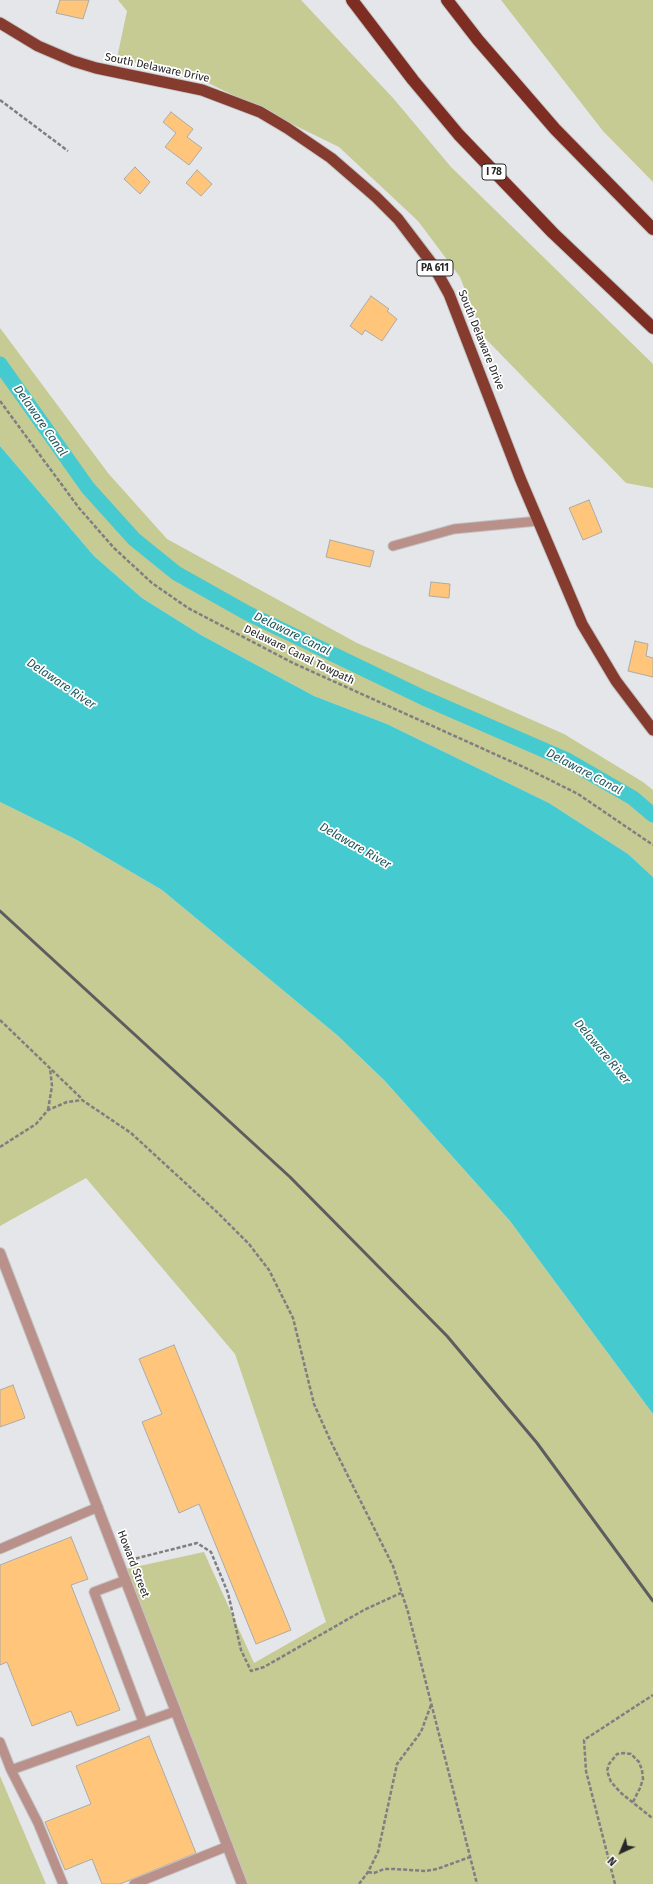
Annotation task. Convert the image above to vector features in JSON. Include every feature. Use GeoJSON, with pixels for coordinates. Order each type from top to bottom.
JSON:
{"type":"FeatureCollection","features":[{"type":"Feature","properties":{"kind":"highway","name":"I 78"},"geometry":{"type":"LineString","coordinates":[[352,0],[412,80],[459,135],[553,233],[653,328]]}},
{"type":"Feature","properties":{"kind":"highway"},"geometry":{"type":"LineString","coordinates":[[446,0],[478,40],[555,129],[653,229]]}},
{"type":"Feature","properties":{"kind":"highway","name":"South Delaware Drive"},"geometry":{"type":"LineString","coordinates":[[0,23],[38,46],[73,61],[96,68],[202,90],[255,110],[316,147],[376,197],[418,243],[446,289],[538,522],[591,641],[616,681],[653,730]]}},
{"type":"Feature","properties":{"kind":"street","name":"Howard Street"},"geometry":{"type":"LineString","coordinates":[[0,1253],[242,1884]]}},
{"type":"Feature","properties":{"kind":"lane"},"geometry":{"type":"LineString","coordinates":[[393,546],[454,529],[538,522]]}},
{"type":"Feature","properties":{"kind":"lane"},"geometry":{"type":"LineString","coordinates":[[0,1549],[98,1507]]}},
{"type":"Feature","properties":{"kind":"lane"},"geometry":{"type":"LineString","coordinates":[[126,1580],[94,1592],[143,1722]]}},
{"type":"Feature","properties":{"kind":"lane"},"geometry":{"type":"LineString","coordinates":[[12,1770],[176,1711]]}},
{"type":"Feature","properties":{"kind":"lane"},"geometry":{"type":"LineString","coordinates":[[0,1742],[38,1823],[63,1884]]}},
{"type":"Feature","properties":{"kind":"lane"},"geometry":{"type":"LineString","coordinates":[[134,1884],[228,1846]]}},
{"type":"Feature","properties":{"kind":"path"},"geometry":{"type":"LineString","coordinates":[[0,100],[68,151]]}},
{"type":"Feature","properties":{"kind":"path","name":"Delaware Canal Towpath"},"geometry":{"type":"LineString","coordinates":[[0,401],[79,508],[114,548],[152,583],[188,608],[293,663],[530,770],[578,794],[653,845]]}},
{"type":"Feature","properties":{"kind":"path"},"geometry":{"type":"LineString","coordinates":[[0,1020],[50,1067],[82,1100],[131,1133],[223,1218],[249,1244],[269,1270],[293,1318],[314,1404],[331,1442],[393,1566],[402,1593],[477,1884]]}},
{"type":"Feature","properties":{"kind":"path"},"geometry":{"type":"LineString","coordinates":[[48,1110],[52,1086],[50,1067]]}},
{"type":"Feature","properties":{"kind":"path"},"geometry":{"type":"LineString","coordinates":[[0,1147],[36,1124],[48,1110],[67,1102],[82,1100]]}},
{"type":"Feature","properties":{"kind":"path"},"geometry":{"type":"LineString","coordinates":[[120,1563],[197,1543],[211,1552],[228,1593],[241,1650],[251,1670],[264,1667],[364,1610],[402,1593]]}},
{"type":"Feature","properties":{"kind":"path"},"geometry":{"type":"LineString","coordinates":[[615,1884],[586,1771],[584,1740],[653,1695]]}},
{"type":"Feature","properties":{"kind":"path"},"geometry":{"type":"LineString","coordinates":[[359,1884],[368,1872],[378,1852],[397,1764],[421,1732],[431,1704]]}},
{"type":"Feature","properties":{"kind":"path"},"geometry":{"type":"LineString","coordinates":[[633,1802],[643,1779],[642,1770],[639,1762],[631,1754],[617,1754],[609,1764],[607,1771],[608,1777],[615,1787],[633,1802],[653,1818]]}},
{"type":"Feature","properties":{"kind":"path"},"geometry":{"type":"LineString","coordinates":[[368,1872],[374,1873],[384,1869],[425,1871],[437,1869],[470,1857]]}},
{"type":"Feature","properties":{"kind":"green space"},"geometry":{"type":"Polygon","coordinates":[[[118,0],[301,0],[393,98],[451,167],[653,364],[653,488],[626,483],[483,336],[460,277],[418,221],[339,147],[198,78],[117,58],[127,11],[118,0]]]}},
{"type":"Feature","properties":{"kind":"green space"},"geometry":{"type":"Polygon","coordinates":[[[501,0],[653,0],[653,182],[603,131],[501,0]]]}},
{"type":"Feature","properties":{"kind":"green space"},"geometry":{"type":"Polygon","coordinates":[[[0,328],[108,473],[167,539],[357,643],[564,734],[643,782],[653,790],[653,877],[628,854],[549,803],[387,724],[314,696],[201,635],[142,598],[94,556],[0,446],[0,328]]]}},
{"type":"Feature","properties":{"kind":"green space"},"geometry":{"type":"Polygon","coordinates":[[[0,802],[75,839],[162,890],[337,1035],[384,1080],[510,1221],[653,1414],[653,1884],[244,1884],[121,1570],[204,1552],[254,1663],[326,1622],[235,1354],[86,1178],[0,1226],[0,802]]]}},
{"type":"Feature","properties":{"kind":"green space"},"geometry":{"type":"Polygon","coordinates":[[[0,1776],[46,1884],[0,1884],[0,1776]]]}},
{"type":"Feature","properties":{"kind":"water","name":"Delaware River"},"geometry":{"type":"Polygon","coordinates":[[[0,446],[94,556],[142,598],[201,635],[314,696],[387,724],[549,803],[628,854],[653,877],[653,1414],[510,1221],[384,1080],[337,1035],[162,890],[75,839],[0,802],[0,446]]]}},
{"type":"Feature","properties":{"kind":"building"},"geometry":{"type":"Polygon","coordinates":[[[60,0],[89,0],[83,19],[56,13],[60,0]]]}},
{"type":"Feature","properties":{"kind":"building"},"geometry":{"type":"Polygon","coordinates":[[[171,112],[193,129],[187,137],[202,148],[189,165],[165,147],[176,133],[163,122],[171,112]]]}},
{"type":"Feature","properties":{"kind":"building"},"geometry":{"type":"Polygon","coordinates":[[[135,167],[150,182],[140,194],[124,179],[135,167]]]}},
{"type":"Feature","properties":{"kind":"building"},"geometry":{"type":"Polygon","coordinates":[[[197,170],[212,184],[201,196],[186,183],[197,170]]]}},
{"type":"Feature","properties":{"kind":"building"},"geometry":{"type":"Polygon","coordinates":[[[371,296],[389,309],[387,311],[397,319],[382,341],[365,330],[362,335],[350,326],[371,296]]]}},
{"type":"Feature","properties":{"kind":"building"},"geometry":{"type":"Polygon","coordinates":[[[589,500],[602,532],[583,540],[569,508],[589,500]]]}},
{"type":"Feature","properties":{"kind":"building"},"geometry":{"type":"Polygon","coordinates":[[[330,540],[374,551],[370,567],[326,557],[330,540]]]}},
{"type":"Feature","properties":{"kind":"building"},"geometry":{"type":"Polygon","coordinates":[[[431,582],[450,584],[449,598],[429,596],[431,582]]]}},
{"type":"Feature","properties":{"kind":"building"},"geometry":{"type":"Polygon","coordinates":[[[635,641],[648,644],[646,656],[653,658],[653,677],[628,671],[635,641]]]}},
{"type":"Feature","properties":{"kind":"building"},"geometry":{"type":"Polygon","coordinates":[[[174,1345],[291,1630],[256,1644],[199,1504],[179,1513],[142,1422],[162,1414],[139,1359],[174,1345]]]}},
{"type":"Feature","properties":{"kind":"building"},"geometry":{"type":"Polygon","coordinates":[[[13,1385],[25,1418],[0,1427],[0,1390],[13,1385]]]}},
{"type":"Feature","properties":{"kind":"building"},"geometry":{"type":"Polygon","coordinates":[[[71,1537],[88,1579],[71,1585],[120,1710],[77,1726],[71,1711],[32,1726],[7,1662],[0,1665],[0,1565],[71,1537]]]}},
{"type":"Feature","properties":{"kind":"building"},"geometry":{"type":"Polygon","coordinates":[[[149,1736],[196,1853],[120,1884],[102,1884],[92,1859],[65,1870],[45,1822],[91,1804],[76,1766],[149,1736]]]}},
{"type":"Feature","properties":{"kind":"waterway","name":"Delaware Canal"},"geometry":{"type":"LineString","coordinates":[[0,364],[88,488],[134,539],[176,573],[247,613],[424,698],[567,760],[633,798],[653,815]]}},
{"type":"Feature","properties":{"kind":"railway"},"geometry":{"type":"LineString","coordinates":[[0,911],[290,1177],[447,1336],[537,1443],[653,1601]]}}]}
